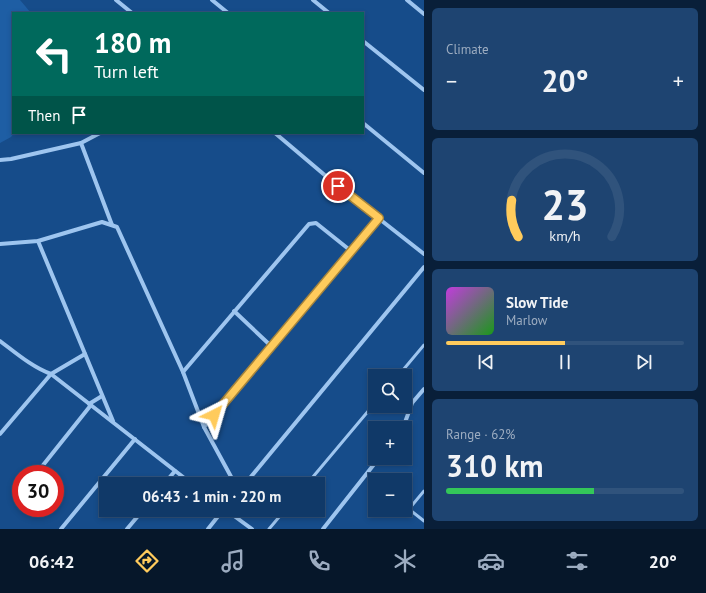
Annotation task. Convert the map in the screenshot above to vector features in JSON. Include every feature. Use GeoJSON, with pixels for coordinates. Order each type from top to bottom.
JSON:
{"type":"FeatureCollection","features":[{"type":"Feature","properties":{"kind":"street"},"geometry":{"type":"LineString","coordinates":[[212,0],[227,12]]}},
{"type":"Feature","properties":{"kind":"street"},"geometry":{"type":"LineString","coordinates":[[313,0],[328,12]]}},
{"type":"Feature","properties":{"kind":"street"},"geometry":{"type":"LineString","coordinates":[[407,0],[424,14]]}},
{"type":"Feature","properties":{"kind":"street"},"geometry":{"type":"LineString","coordinates":[[119,1],[131,12]]}},
{"type":"Feature","properties":{"kind":"street"},"geometry":{"type":"LineString","coordinates":[[364,42],[424,90]]}},
{"type":"Feature","properties":{"kind":"street"},"geometry":{"type":"LineString","coordinates":[[364,124],[424,173]]}},
{"type":"Feature","properties":{"kind":"street"},"geometry":{"type":"LineString","coordinates":[[0,160],[11,159],[81,143],[98,134]]}},
{"type":"Feature","properties":{"kind":"street"},"geometry":{"type":"LineString","coordinates":[[276,134],[338,186],[424,254]]}},
{"type":"Feature","properties":{"kind":"street"},"geometry":{"type":"LineString","coordinates":[[81,143],[112,225]]}},
{"type":"Feature","properties":{"kind":"street"},"geometry":{"type":"LineString","coordinates":[[204,427],[379,218]]}},
{"type":"Feature","properties":{"kind":"street"},"geometry":{"type":"LineString","coordinates":[[0,244],[38,241],[102,222],[117,227],[183,372],[204,427],[231,477]]}},
{"type":"Feature","properties":{"kind":"street"},"geometry":{"type":"LineString","coordinates":[[183,372],[309,224],[316,224],[351,250]]}},
{"type":"Feature","properties":{"kind":"street"},"geometry":{"type":"LineString","coordinates":[[38,241],[113,422]]}},
{"type":"Feature","properties":{"kind":"street"},"geometry":{"type":"LineString","coordinates":[[251,477],[424,267]]}},
{"type":"Feature","properties":{"kind":"street"},"geometry":{"type":"LineString","coordinates":[[234,311],[271,346]]}},
{"type":"Feature","properties":{"kind":"street"},"geometry":{"type":"LineString","coordinates":[[0,341],[23,359],[51,374],[183,477]]}},
{"type":"Feature","properties":{"kind":"street"},"geometry":{"type":"LineString","coordinates":[[0,434],[51,374],[85,354]]}},
{"type":"Feature","properties":{"kind":"street"},"geometry":{"type":"LineString","coordinates":[[406,421],[412,403],[424,389]]}},
{"type":"Feature","properties":{"kind":"street"},"geometry":{"type":"LineString","coordinates":[[43,465],[90,404],[102,396]]}},
{"type":"Feature","properties":{"kind":"street"},"geometry":{"type":"LineString","coordinates":[[61,529],[135,439]]}},
{"type":"Feature","properties":{"kind":"street"},"geometry":{"type":"LineString","coordinates":[[323,529],[373,465]]}},
{"type":"Feature","properties":{"kind":"street"},"geometry":{"type":"LineString","coordinates":[[170,477],[175,471]]}},
{"type":"Feature","properties":{"kind":"street"},"geometry":{"type":"LineString","coordinates":[[127,529],[137,517]]}},
{"type":"Feature","properties":{"kind":"street"},"geometry":{"type":"LineString","coordinates":[[208,529],[219,517]]}},
{"type":"Feature","properties":{"kind":"street"},"geometry":{"type":"LineString","coordinates":[[235,517],[252,529]]}},
{"type":"Feature","properties":{"kind":"lane"},"geometry":{"type":"LineString","coordinates":[[404,369],[424,345]]}},
{"type":"Feature","properties":{"kind":"lane"},"geometry":{"type":"LineString","coordinates":[[313,477],[368,411]]}},
{"type":"Feature","properties":{"kind":"lane"},"geometry":{"type":"LineString","coordinates":[[412,505],[424,491]]}},
{"type":"Feature","properties":{"kind":"lane"},"geometry":{"type":"LineString","coordinates":[[412,512],[424,522]]}},
{"type":"Feature","properties":{"kind":"lane"},"geometry":{"type":"LineString","coordinates":[[269,529],[279,517]]}},
{"type":"Feature","properties":{"kind":"shaded area"},"geometry":{"type":"Polygon","coordinates":[[[0,0],[20,0],[30,12],[12,12],[12,134],[13,134],[11,137],[0,143],[0,0]]]}},
{"type":"Feature","properties":{"kind":"route"},"geometry":{"type":"LineString","coordinates":[[214,415],[379,218],[338,186]]}}]}
